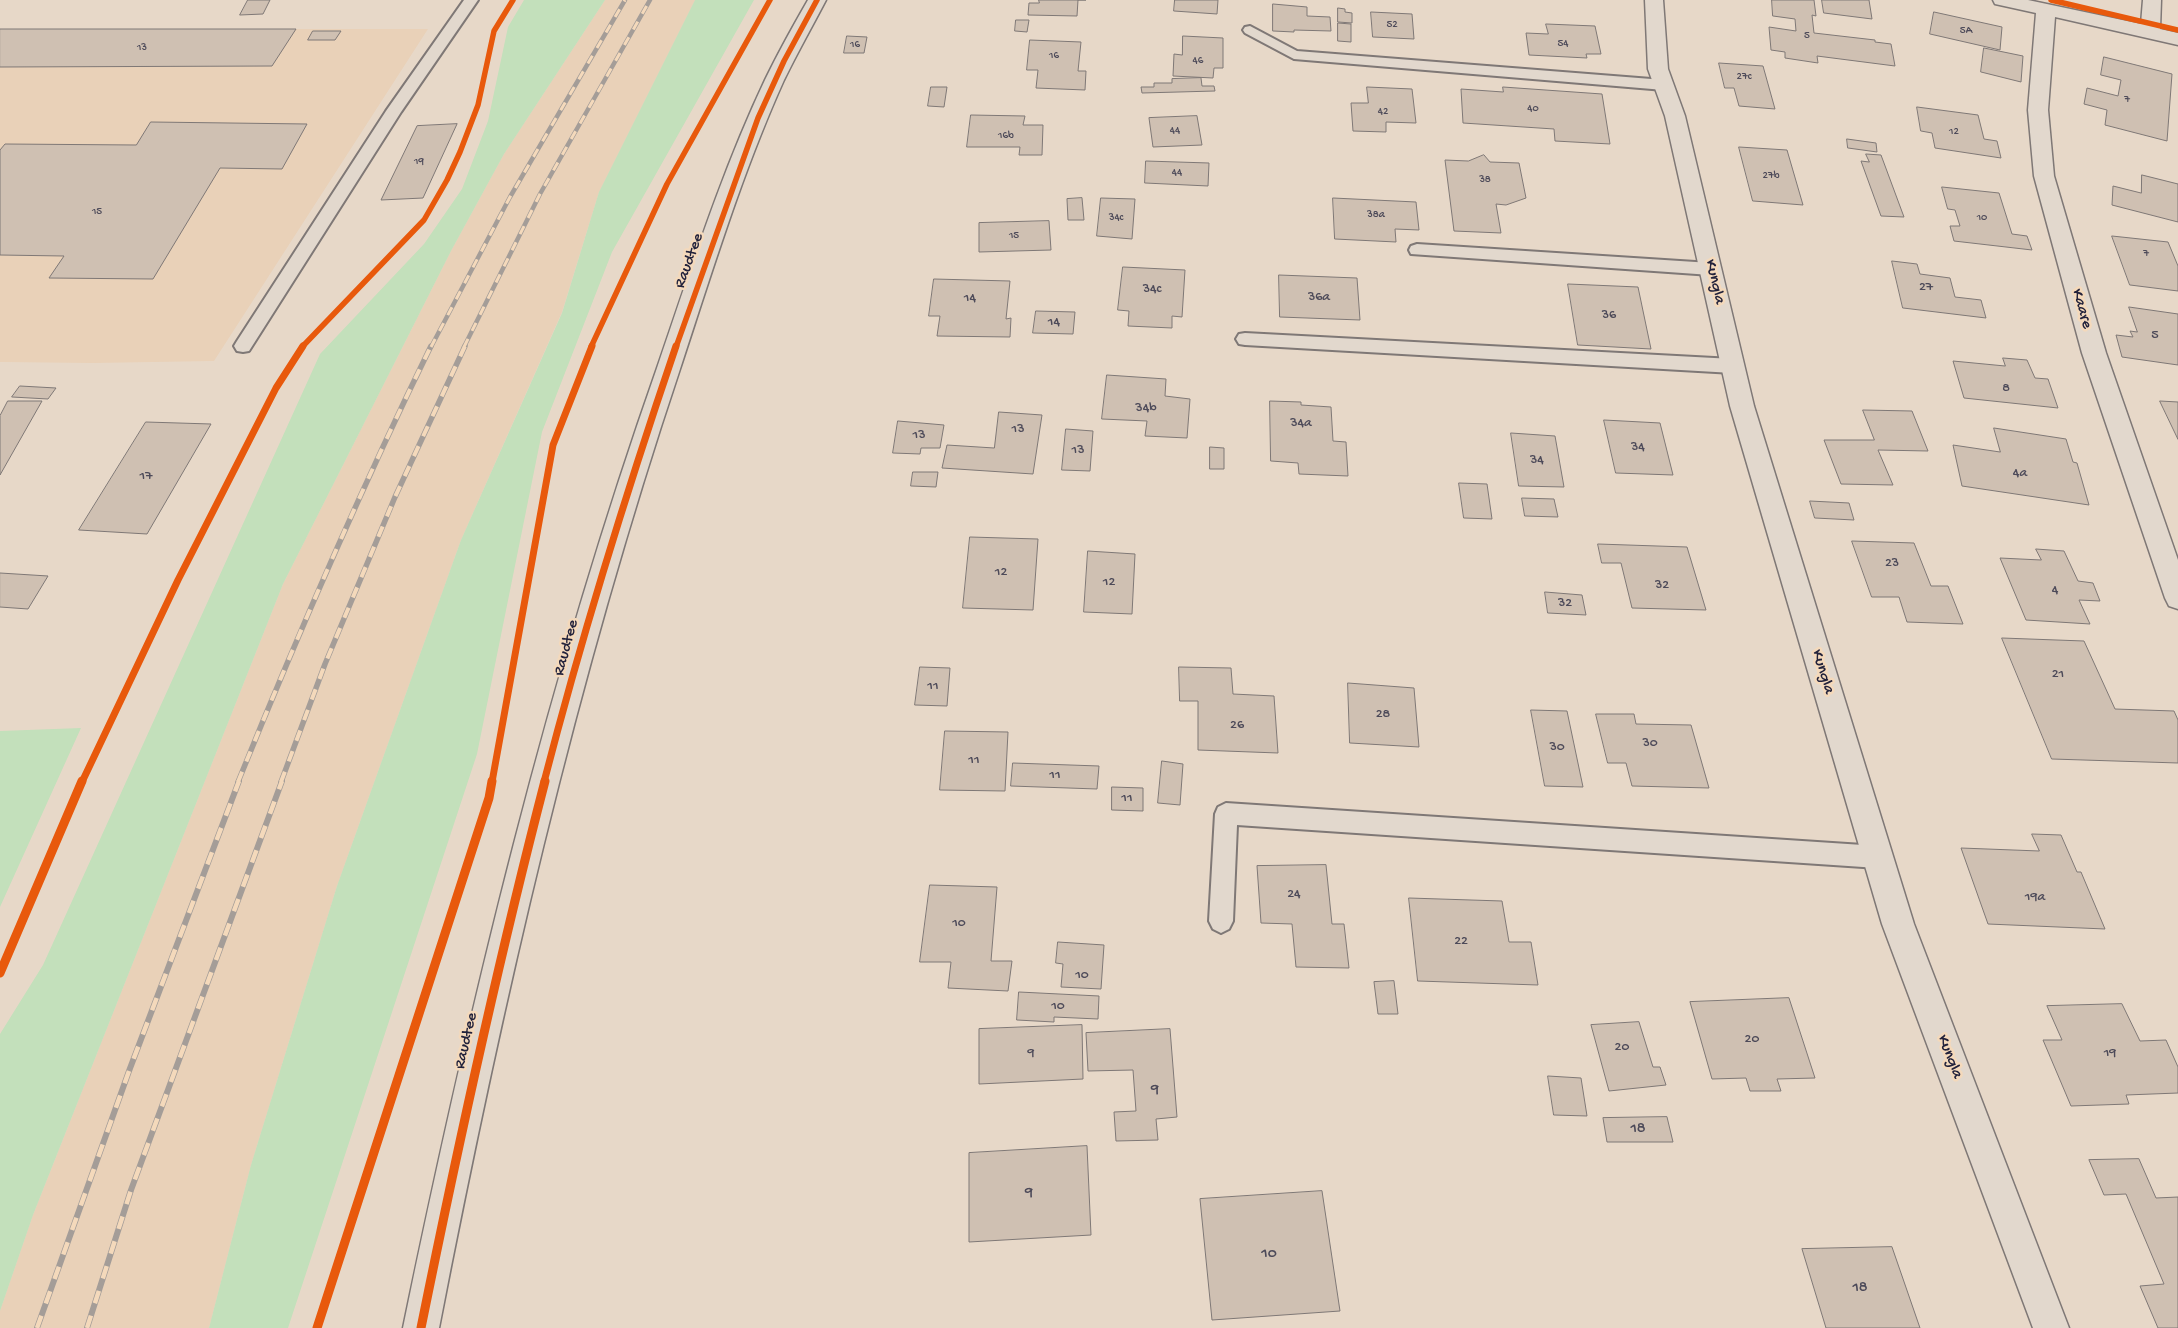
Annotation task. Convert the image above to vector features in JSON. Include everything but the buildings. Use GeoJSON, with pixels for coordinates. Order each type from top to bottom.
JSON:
{"type":"FeatureCollection","features":[{"type":"Feature","properties":{"kind":"street","name":"Raudtee"},"geometry":{"type":"LineString","coordinates":[[421,1328],[445,1203],[496,974],[544,786],[590,618],[632,478],[741,160],[783,63],[817,0]]}},
{"type":"Feature","properties":{"kind":"street","name":"Kungla"},"geometry":{"type":"LineString","coordinates":[[1654,0],[1658,69],[1675,116],[1742,406],[1898,924],[2051,1328]]}},
{"type":"Feature","properties":{"kind":"street"},"geometry":{"type":"LineString","coordinates":[[2002,0],[2150,32],[2178,40]]}},
{"type":"Feature","properties":{"kind":"street"},"geometry":{"type":"LineString","coordinates":[[2150,32],[2152,0]]}},
{"type":"Feature","properties":{"kind":"street","name":"Kaare"},"geometry":{"type":"LineString","coordinates":[[2046,9],[2038,110],[2044,176],[2094,353],[2178,598]]}},
{"type":"Feature","properties":{"kind":"lane"},"geometry":{"type":"LineString","coordinates":[[243,346],[394,110],[471,0]]}},
{"type":"Feature","properties":{"kind":"lane"},"geometry":{"type":"LineString","coordinates":[[1250,30],[1294,55],[1664,86]]}},
{"type":"Feature","properties":{"kind":"lane"},"geometry":{"type":"LineString","coordinates":[[1417,250],[1711,269]]}},
{"type":"Feature","properties":{"kind":"lane"},"geometry":{"type":"LineString","coordinates":[[1245,339],[1733,366]]}},
{"type":"Feature","properties":{"kind":"lane"},"geometry":{"type":"LineString","coordinates":[[1222,921],[1226,814],[1878,857]]}},
{"type":"Feature","properties":{"kind":"shaded area"},"geometry":{"type":"Polygon","coordinates":[[[605,0],[695,0],[599,192],[562,312],[461,540],[337,886],[251,1165],[209,1328],[0,1328],[0,1311],[33,1215],[283,584],[451,251],[504,154],[605,0]]]}},
{"type":"Feature","properties":{"kind":"shaded area"},"geometry":{"type":"Polygon","coordinates":[[[0,29],[428,29],[214,361],[93,363],[0,362],[0,29]]]}},
{"type":"Feature","properties":{"kind":"green space"},"geometry":{"type":"Polygon","coordinates":[[[524,0],[605,0],[504,154],[451,251],[283,584],[33,1215],[0,1311],[0,1034],[43,965],[320,354],[424,244],[462,189],[488,121],[508,27],[524,0]]]}},
{"type":"Feature","properties":{"kind":"green space"},"geometry":{"type":"Polygon","coordinates":[[[695,0],[754,0],[612,252],[542,432],[477,754],[288,1328],[209,1328],[251,1165],[337,886],[461,540],[562,313],[599,192],[695,0]]]}},
{"type":"Feature","properties":{"kind":"green space"},"geometry":{"type":"Polygon","coordinates":[[[81,728],[0,907],[0,731],[81,728]]]}},
{"type":"Feature","properties":{"kind":"railway"},"geometry":{"type":"LineString","coordinates":[[431,347],[510,197],[625,0]]}},
{"type":"Feature","properties":{"kind":"railway"},"geometry":{"type":"LineString","coordinates":[[464,347],[540,194],[650,0]]}},
{"type":"Feature","properties":{"kind":"railway"},"geometry":{"type":"LineString","coordinates":[[238,782],[331,562],[431,346]]}},
{"type":"Feature","properties":{"kind":"railway"},"geometry":{"type":"LineString","coordinates":[[281,782],[325,664],[395,497],[465,346]]}},
{"type":"Feature","properties":{"kind":"railway"},"geometry":{"type":"LineString","coordinates":[[37,1328],[129,1071],[239,781]]}},
{"type":"Feature","properties":{"kind":"railway"},"geometry":{"type":"LineString","coordinates":[[87,1328],[131,1190],[282,781]]}},
{"type":"Feature","properties":{"kind":"cycle path"},"geometry":{"type":"LineString","coordinates":[[0,973],[96,749],[178,580],[276,388],[300,349],[424,220],[447,180],[460,152],[478,105],[494,31],[513,0]]}},
{"type":"Feature","properties":{"kind":"cycle path"},"geometry":{"type":"LineString","coordinates":[[317,1328],[489,798],[516,658],[553,445],[586,358],[667,184],[770,0]]}},
{"type":"Feature","properties":{"kind":"cycle path"},"geometry":{"type":"LineString","coordinates":[[421,1328],[469,1094],[524,861],[554,745],[620,515],[657,401],[735,177],[775,80],[817,0]]}},
{"type":"Feature","properties":{"kind":"cycle path"},"geometry":{"type":"LineString","coordinates":[[2051,0],[2178,30]]}}]}
